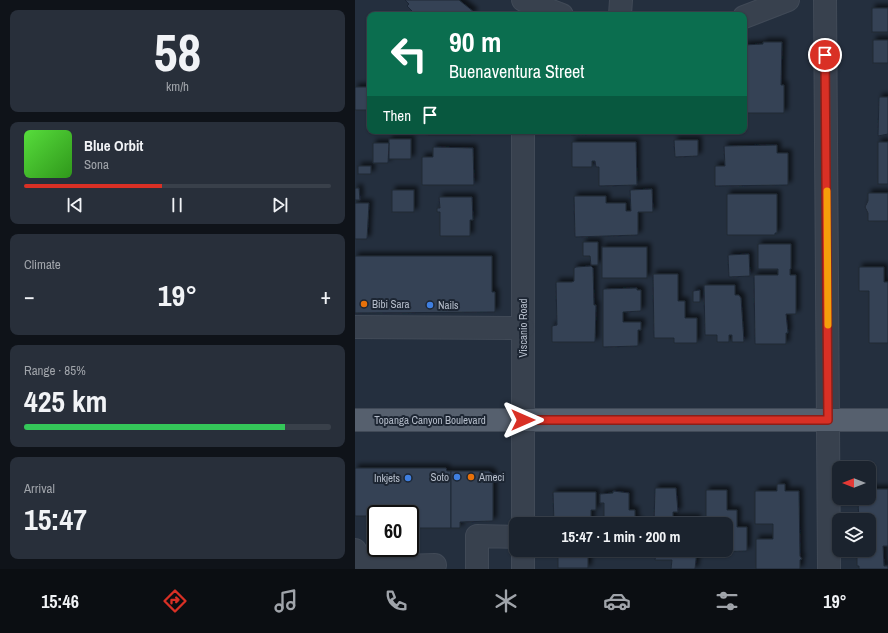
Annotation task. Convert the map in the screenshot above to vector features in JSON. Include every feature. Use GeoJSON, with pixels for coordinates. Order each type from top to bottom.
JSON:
{"type":"FeatureCollection","features":[{"type":"Feature","properties":{"kind":"main road","name":"Topanga Canyon Boulevard"},"geometry":{"type":"LineString","coordinates":[[355,420],[888,420]]}},
{"type":"Feature","properties":{"kind":"street"},"geometry":{"type":"LineString","coordinates":[[620,12],[621,0]]}},
{"type":"Feature","properties":{"kind":"street"},"geometry":{"type":"LineString","coordinates":[[747,16],[788,0]]}},
{"type":"Feature","properties":{"kind":"street"},"geometry":{"type":"LineString","coordinates":[[825,0],[829,569]]}},
{"type":"Feature","properties":{"kind":"street"},"geometry":{"type":"LineString","coordinates":[[525,6],[550,12]]}},
{"type":"Feature","properties":{"kind":"street","name":"Viscanio Road"},"geometry":{"type":"LineString","coordinates":[[523,134],[523,517]]}},
{"type":"Feature","properties":{"kind":"street"},"geometry":{"type":"LineString","coordinates":[[355,326],[523,328]]}},
{"type":"Feature","properties":{"kind":"street"},"geometry":{"type":"LineString","coordinates":[[477,569],[477,536],[509,537]]}},
{"type":"Feature","properties":{"kind":"street"},"geometry":{"type":"LineString","coordinates":[[355,550],[362,563],[368,567],[435,565]]}},
{"type":"Feature","properties":{"kind":"street"},"geometry":{"type":"LineString","coordinates":[[523,557],[523,569]]}},
{"type":"Feature","properties":{"kind":"building"},"geometry":{"type":"Polygon","coordinates":[[[405,0],[459,0],[474,12],[413,12],[407,6],[409,4],[405,0]]]}},
{"type":"Feature","properties":{"kind":"building"},"geometry":{"type":"Polygon","coordinates":[[[872,8],[888,8],[888,32],[872,32],[872,8]]]}},
{"type":"Feature","properties":{"kind":"building"},"geometry":{"type":"Polygon","coordinates":[[[873,40],[888,40],[888,63],[873,63],[873,40]]]}},
{"type":"Feature","properties":{"kind":"building"},"geometry":{"type":"Polygon","coordinates":[[[763,42],[782,42],[781,85],[784,85],[784,113],[747,113],[747,45],[763,44],[763,42]]]}},
{"type":"Feature","properties":{"kind":"building"},"geometry":{"type":"Polygon","coordinates":[[[355,87],[367,87],[367,110],[355,110],[355,87]]]}},
{"type":"Feature","properties":{"kind":"building"},"geometry":{"type":"Polygon","coordinates":[[[879,97],[888,97],[888,134],[878,136],[879,97]]]}},
{"type":"Feature","properties":{"kind":"building"},"geometry":{"type":"Polygon","coordinates":[[[422,134],[471,134],[471,135],[422,134]]]}},
{"type":"Feature","properties":{"kind":"building"},"geometry":{"type":"Polygon","coordinates":[[[571,134],[605,134],[571,135],[571,134]]]}},
{"type":"Feature","properties":{"kind":"building"},"geometry":{"type":"Polygon","coordinates":[[[389,139],[411,139],[411,159],[389,159],[389,139]]]}},
{"type":"Feature","properties":{"kind":"building"},"geometry":{"type":"Polygon","coordinates":[[[674,140],[698,140],[698,156],[675,157],[674,140]]]}},
{"type":"Feature","properties":{"kind":"building"},"geometry":{"type":"Polygon","coordinates":[[[572,142],[636,142],[637,185],[599,186],[599,167],[596,167],[595,161],[592,161],[592,167],[572,167],[572,142]]]}},
{"type":"Feature","properties":{"kind":"building"},"geometry":{"type":"Polygon","coordinates":[[[878,142],[888,142],[888,184],[878,184],[878,142]]]}},
{"type":"Feature","properties":{"kind":"building"},"geometry":{"type":"Polygon","coordinates":[[[373,143],[389,143],[388,163],[373,163],[373,143]]]}},
{"type":"Feature","properties":{"kind":"building"},"geometry":{"type":"Polygon","coordinates":[[[777,145],[777,153],[788,153],[788,185],[715,186],[715,166],[725,166],[724,146],[777,145]]]}},
{"type":"Feature","properties":{"kind":"building"},"geometry":{"type":"Polygon","coordinates":[[[433,147],[473,148],[474,185],[422,185],[422,157],[433,157],[433,147]]]}},
{"type":"Feature","properties":{"kind":"building"},"geometry":{"type":"Polygon","coordinates":[[[358,166],[371,166],[371,174],[358,174],[358,166]]]}},
{"type":"Feature","properties":{"kind":"building"},"geometry":{"type":"Polygon","coordinates":[[[355,188],[359,188],[360,200],[355,200],[355,188]]]}},
{"type":"Feature","properties":{"kind":"building"},"geometry":{"type":"Polygon","coordinates":[[[652,189],[653,212],[638,212],[638,235],[575,237],[574,196],[606,196],[606,203],[626,203],[626,211],[631,211],[630,190],[652,189]]]}},
{"type":"Feature","properties":{"kind":"building"},"geometry":{"type":"Polygon","coordinates":[[[392,190],[414,190],[414,212],[392,212],[392,190]]]}},
{"type":"Feature","properties":{"kind":"building"},"geometry":{"type":"Polygon","coordinates":[[[868,193],[888,193],[888,221],[868,221],[868,213],[865,207],[868,201],[868,193]]]}},
{"type":"Feature","properties":{"kind":"building"},"geometry":{"type":"Polygon","coordinates":[[[727,194],[777,194],[777,233],[775,233],[775,235],[727,235],[727,194]]]}},
{"type":"Feature","properties":{"kind":"building"},"geometry":{"type":"Polygon","coordinates":[[[439,197],[472,197],[473,220],[470,220],[470,236],[440,236],[440,212],[437,212],[437,208],[440,208],[439,197]]]}},
{"type":"Feature","properties":{"kind":"building"},"geometry":{"type":"Polygon","coordinates":[[[355,203],[369,203],[367,239],[355,239],[355,203]]]}},
{"type":"Feature","properties":{"kind":"building"},"geometry":{"type":"Polygon","coordinates":[[[583,242],[598,242],[598,265],[591,265],[590,256],[583,256],[583,242]]]}},
{"type":"Feature","properties":{"kind":"building"},"geometry":{"type":"Polygon","coordinates":[[[758,244],[791,244],[790,275],[796,275],[796,314],[786,314],[788,333],[786,333],[786,344],[755,344],[754,275],[778,275],[778,269],[758,269],[758,244]]]}},
{"type":"Feature","properties":{"kind":"building"},"geometry":{"type":"Polygon","coordinates":[[[602,247],[647,247],[647,278],[602,278],[602,247]]]}},
{"type":"Feature","properties":{"kind":"building"},"geometry":{"type":"Polygon","coordinates":[[[749,254],[750,276],[729,277],[728,255],[749,254]]]}},
{"type":"Feature","properties":{"kind":"building"},"geometry":{"type":"Polygon","coordinates":[[[355,256],[492,256],[492,292],[495,292],[495,312],[355,313],[355,256]]]}},
{"type":"Feature","properties":{"kind":"building"},"geometry":{"type":"Polygon","coordinates":[[[591,266],[593,268],[594,305],[596,305],[595,342],[552,342],[552,326],[557,325],[556,282],[572,282],[574,281],[574,268],[591,266]]]}},
{"type":"Feature","properties":{"kind":"building"},"geometry":{"type":"Polygon","coordinates":[[[859,267],[884,267],[884,282],[888,282],[888,343],[869,343],[869,291],[859,291],[859,267]]]}},
{"type":"Feature","properties":{"kind":"building"},"geometry":{"type":"Polygon","coordinates":[[[653,274],[678,274],[678,301],[685,301],[685,318],[697,318],[697,343],[674,343],[674,338],[654,338],[653,274]]]}},
{"type":"Feature","properties":{"kind":"building"},"geometry":{"type":"Polygon","coordinates":[[[704,285],[735,285],[735,295],[739,295],[741,298],[744,342],[732,342],[732,335],[729,335],[729,342],[717,342],[717,335],[705,335],[704,285]]]}},
{"type":"Feature","properties":{"kind":"building"},"geometry":{"type":"Polygon","coordinates":[[[637,288],[637,290],[641,290],[641,311],[623,312],[623,322],[641,322],[641,330],[638,330],[638,346],[603,347],[603,289],[637,288]]]}},
{"type":"Feature","properties":{"kind":"building"},"geometry":{"type":"Polygon","coordinates":[[[700,290],[700,302],[693,302],[693,291],[700,290]]]}},
{"type":"Feature","properties":{"kind":"building"},"geometry":{"type":"Polygon","coordinates":[[[355,468],[446,468],[447,471],[451,471],[451,528],[419,528],[419,505],[367,505],[367,516],[355,516],[355,468]]]}},
{"type":"Feature","properties":{"kind":"building"},"geometry":{"type":"Polygon","coordinates":[[[451,471],[489,471],[493,474],[493,521],[460,522],[460,528],[451,528],[451,471]]]}},
{"type":"Feature","properties":{"kind":"building"},"geometry":{"type":"Polygon","coordinates":[[[777,484],[785,484],[785,491],[799,491],[800,556],[802,559],[800,560],[800,569],[756,569],[756,539],[773,539],[773,524],[755,524],[755,491],[777,491],[777,484]]]}},
{"type":"Feature","properties":{"kind":"building"},"geometry":{"type":"Polygon","coordinates":[[[655,488],[676,488],[678,512],[673,512],[673,517],[654,517],[655,488]]]}},
{"type":"Feature","properties":{"kind":"building"},"geometry":{"type":"Polygon","coordinates":[[[876,489],[888,489],[888,546],[883,546],[884,566],[888,566],[888,569],[859,569],[859,566],[857,566],[857,557],[876,557],[876,513],[859,513],[858,505],[876,505],[876,489]]]}},
{"type":"Feature","properties":{"kind":"building"},"geometry":{"type":"Polygon","coordinates":[[[706,490],[727,490],[727,510],[737,510],[737,527],[747,527],[747,551],[733,551],[733,517],[706,517],[706,490]]]}},
{"type":"Feature","properties":{"kind":"building"},"geometry":{"type":"Polygon","coordinates":[[[613,491],[629,493],[629,510],[635,510],[635,517],[604,517],[604,503],[600,503],[600,494],[613,493],[613,491]]]}},
{"type":"Feature","properties":{"kind":"building"},"geometry":{"type":"Polygon","coordinates":[[[553,492],[596,492],[596,510],[591,510],[591,517],[554,517],[553,492]]]}},
{"type":"Feature","properties":{"kind":"building"},"geometry":{"type":"Polygon","coordinates":[[[558,557],[588,557],[588,568],[558,568],[558,557]]]}},
{"type":"Feature","properties":{"kind":"building"},"geometry":{"type":"Polygon","coordinates":[[[655,557],[696,557],[695,569],[671,569],[672,560],[655,560],[655,557]]]}},
{"type":"Feature","properties":{"kind":"slow traffic"},"geometry":{"type":"LineString","coordinates":[[827,191],[828,325]]}},
{"type":"Feature","properties":{"kind":"place","name":"Bibi Sara"},"geometry":{"type":"Point","coordinates":[364,304]}},
{"type":"Feature","properties":{"kind":"place","name":"Nails"},"geometry":{"type":"Point","coordinates":[430,305]}},
{"type":"Feature","properties":{"kind":"place","name":"Soto"},"geometry":{"type":"Point","coordinates":[457,477]}},
{"type":"Feature","properties":{"kind":"place","name":"Ameci"},"geometry":{"type":"Point","coordinates":[471,477]}},
{"type":"Feature","properties":{"kind":"place","name":"Inkjets"},"geometry":{"type":"Point","coordinates":[408,478]}},
{"type":"Feature","properties":{"kind":"route"},"geometry":{"type":"LineString","coordinates":[[523,420],[828,420],[825,55]]}}]}
